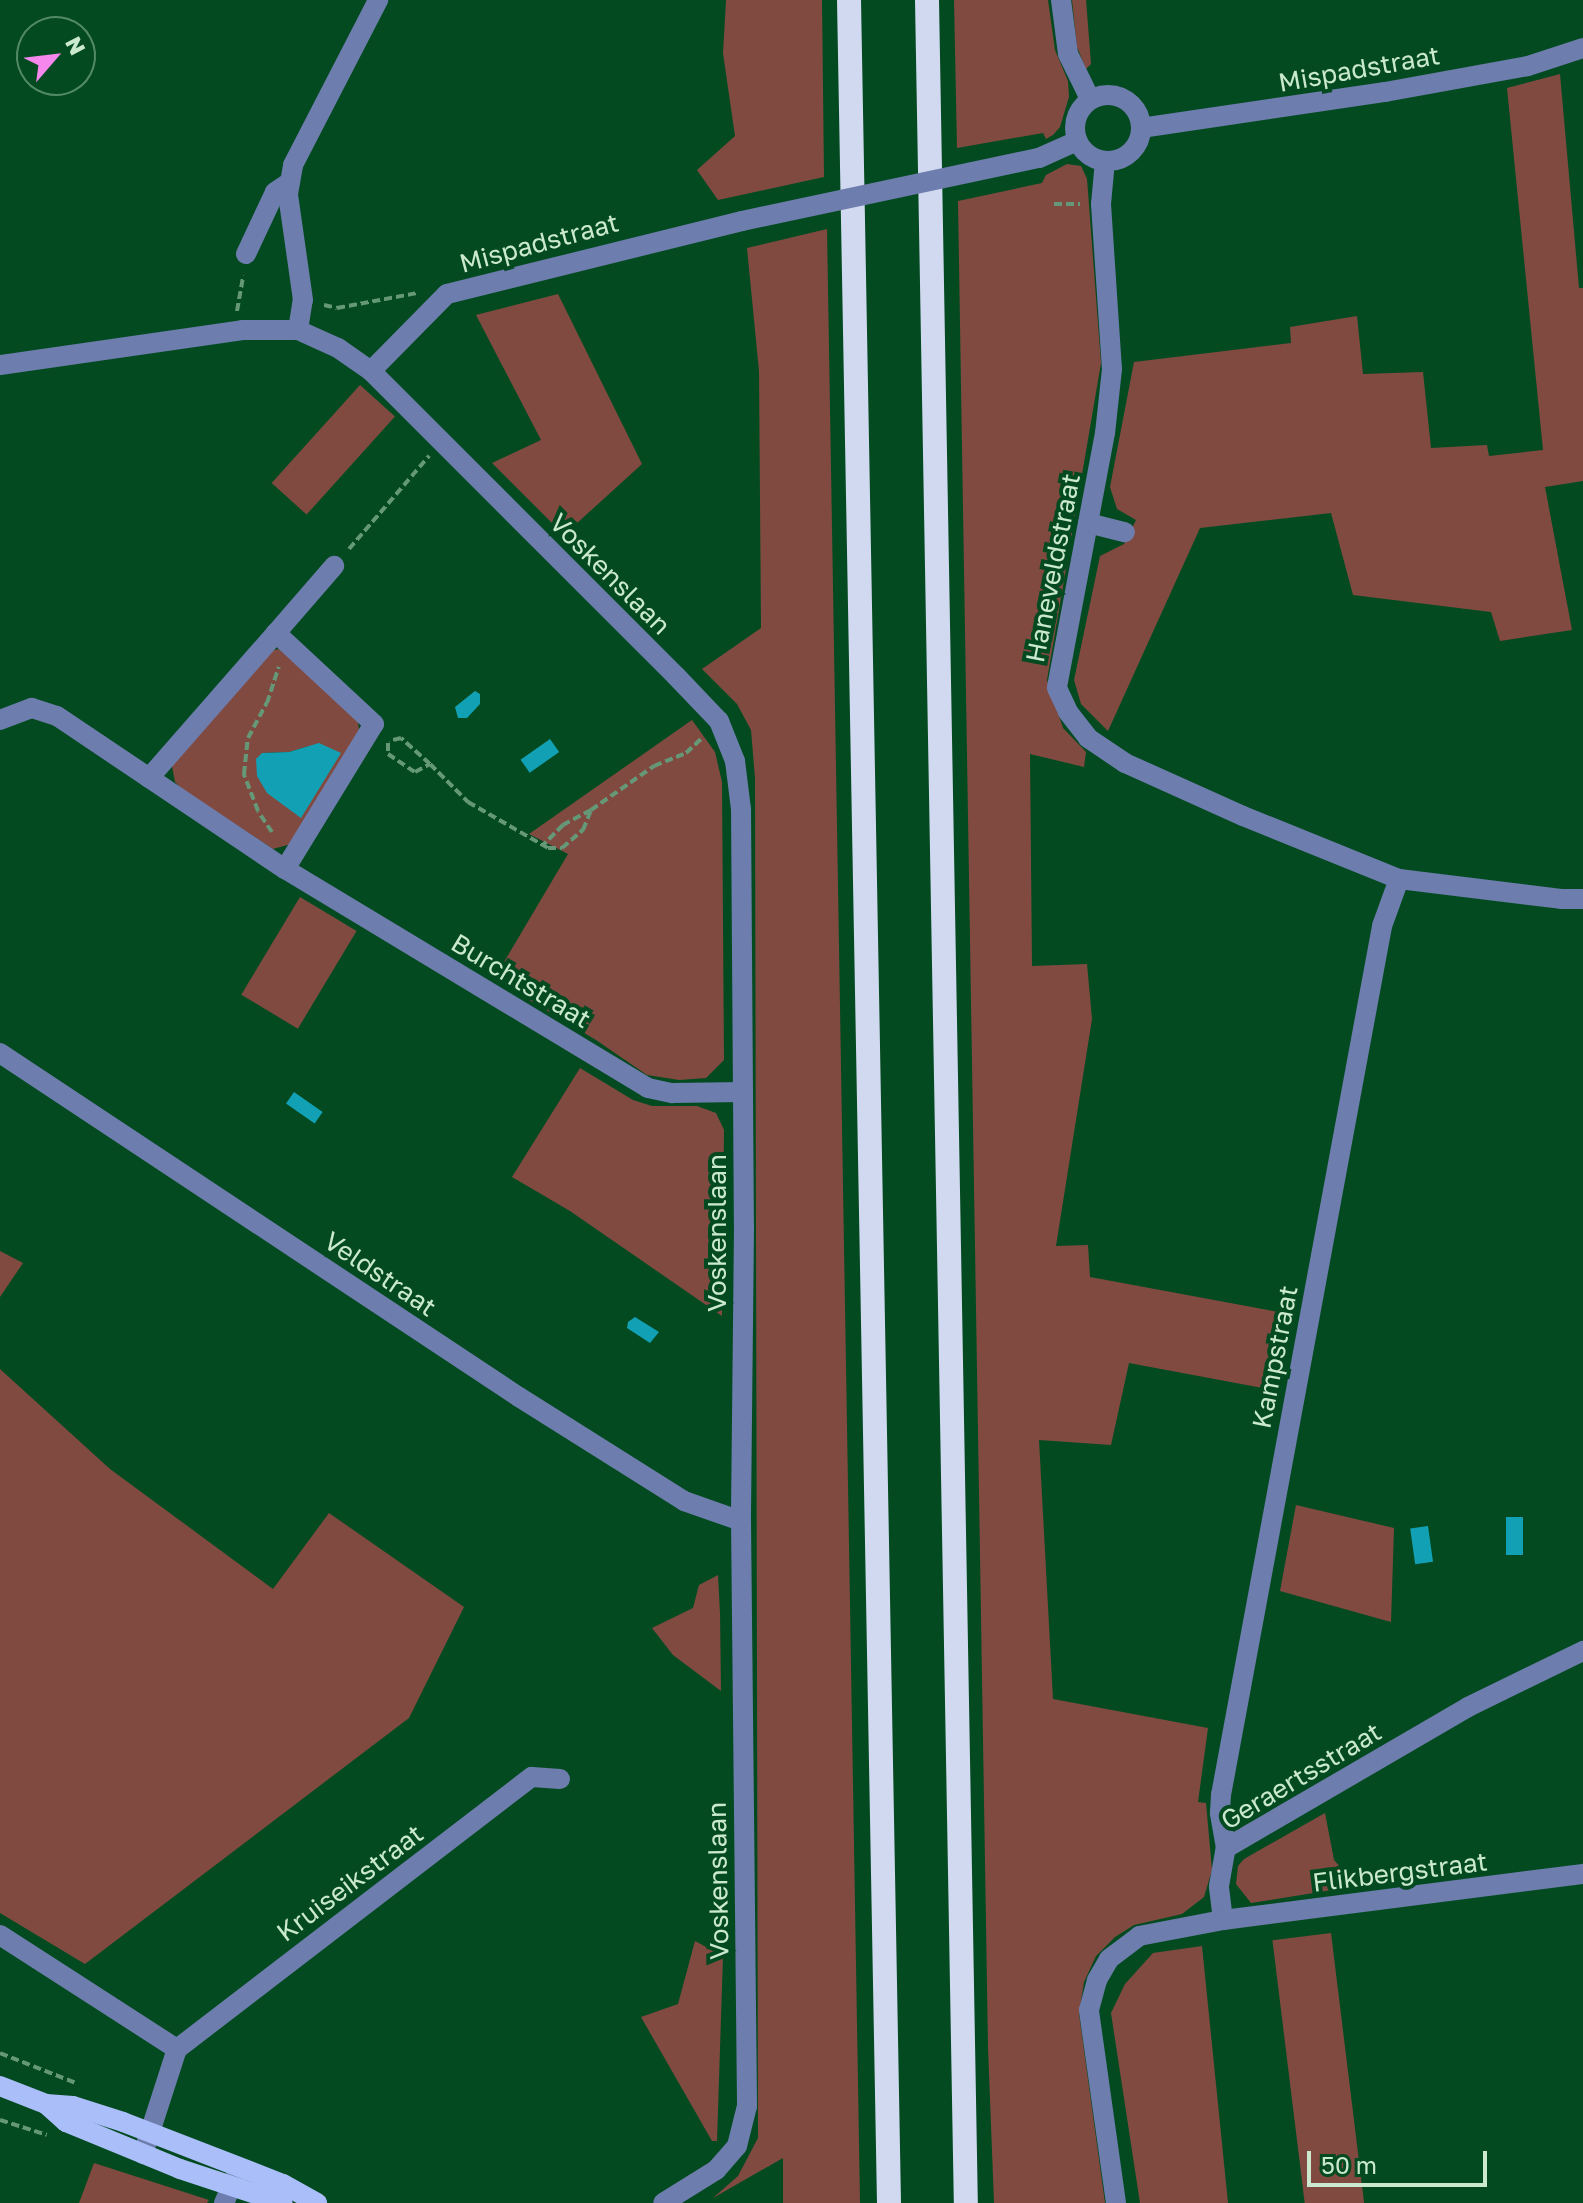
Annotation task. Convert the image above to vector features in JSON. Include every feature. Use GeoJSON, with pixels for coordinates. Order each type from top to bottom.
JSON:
{"type":"FeatureCollection","features":[{"type":"Feature","properties":{"kind":"highway"},"geometry":{"type":"LineString","coordinates":[[849,0],[889,2203]]}},
{"type":"Feature","properties":{"kind":"highway"},"geometry":{"type":"LineString","coordinates":[[927,0],[966,2203]]}},
{"type":"Feature","properties":{"kind":"main road"},"geometry":{"type":"LineString","coordinates":[[0,2086],[46,2104],[73,2106],[152,2133],[232,2185],[317,2203]]}},
{"type":"Feature","properties":{"kind":"main road"},"geometry":{"type":"LineString","coordinates":[[46,2104],[66,2122],[143,2154],[283,2203]]}},
{"type":"Feature","properties":{"kind":"street"},"geometry":{"type":"LineString","coordinates":[[298,330],[303,300],[288,194],[293,165],[378,0]]}},
{"type":"Feature","properties":{"kind":"street"},"geometry":{"type":"LineString","coordinates":[[1061,0],[1068,54],[1090,99]]}},
{"type":"Feature","properties":{"kind":"street","name":"Mispadstraat"},"geometry":{"type":"LineString","coordinates":[[1141,128],[1414,87],[1528,66],[1583,48]]}},
{"type":"Feature","properties":{"kind":"street"},"geometry":{"type":"LineString","coordinates":[[1110,94],[1129,101],[1140,118],[1141,128],[1139,139],[1125,156],[1105,161],[1088,155],[1077,141],[1076,117],[1090,99],[1110,94]]}},
{"type":"Feature","properties":{"kind":"street","name":"Mispadstraat"},"geometry":{"type":"LineString","coordinates":[[371,371],[447,294],[742,221],[1039,158],[1077,141]]}},
{"type":"Feature","properties":{"kind":"street","name":"Haneveldstraat"},"geometry":{"type":"LineString","coordinates":[[1105,161],[1101,204],[1112,369],[1088,523],[1057,688],[1068,712],[1088,738],[1125,763],[1399,879],[1583,899]]}},
{"type":"Feature","properties":{"kind":"street"},"geometry":{"type":"LineString","coordinates":[[246,254],[275,192],[290,182]]}},
{"type":"Feature","properties":{"kind":"street"},"geometry":{"type":"LineString","coordinates":[[0,365],[242,330],[298,330],[338,348],[371,371]]}},
{"type":"Feature","properties":{"kind":"street","name":"Voskenslaan"},"geometry":{"type":"LineString","coordinates":[[371,371],[719,721],[735,761],[741,809],[741,1521],[747,2106],[737,2146],[716,2170],[663,2203]]}},
{"type":"Feature","properties":{"kind":"street"},"geometry":{"type":"LineString","coordinates":[[1088,523],[1125,532]]}},
{"type":"Feature","properties":{"kind":"street"},"geometry":{"type":"LineString","coordinates":[[149,778],[334,566]]}},
{"type":"Feature","properties":{"kind":"street"},"geometry":{"type":"LineString","coordinates":[[276,633],[374,724],[379,736],[288,865]]}},
{"type":"Feature","properties":{"kind":"street","name":"Burchtstraat"},"geometry":{"type":"LineString","coordinates":[[0,720],[32,708],[57,716],[149,778],[648,1088],[672,1093],[743,1092]]}},
{"type":"Feature","properties":{"kind":"street","name":"Kampstraat"},"geometry":{"type":"LineString","coordinates":[[1226,1848],[1220,1813],[1221,1795],[1382,926],[1399,879]]}},
{"type":"Feature","properties":{"kind":"street","name":"Veldstraat"},"geometry":{"type":"LineString","coordinates":[[0,1053],[531,1405],[684,1501],[741,1521]]}},
{"type":"Feature","properties":{"kind":"street","name":"Geraertsstraat"},"geometry":{"type":"LineString","coordinates":[[1223,1920],[1219,1886],[1226,1848],[1468,1707],[1583,1651]]}},
{"type":"Feature","properties":{"kind":"street","name":"Kruiseikstraat"},"geometry":{"type":"LineString","coordinates":[[177,2049],[532,1777],[560,1779]]}},
{"type":"Feature","properties":{"kind":"street","name":"Flikbergstraat"},"geometry":{"type":"LineString","coordinates":[[1223,1920],[1583,1874]]}},
{"type":"Feature","properties":{"kind":"street"},"geometry":{"type":"LineString","coordinates":[[1116,2203],[1089,2010],[1097,1980],[1109,1959],[1139,1936],[1223,1920]]}},
{"type":"Feature","properties":{"kind":"street"},"geometry":{"type":"LineString","coordinates":[[0,1935],[177,2049],[143,2154]]}},
{"type":"Feature","properties":{"kind":"path"},"geometry":{"type":"LineString","coordinates":[[1054,204],[1090,204]]}},
{"type":"Feature","properties":{"kind":"path"},"geometry":{"type":"LineString","coordinates":[[234,321],[246,254]]}},
{"type":"Feature","properties":{"kind":"path"},"geometry":{"type":"LineString","coordinates":[[314,303],[337,308],[425,292]]}},
{"type":"Feature","properties":{"kind":"path"},"geometry":{"type":"LineString","coordinates":[[334,566],[441,442]]}},
{"type":"Feature","properties":{"kind":"path"},"geometry":{"type":"LineString","coordinates":[[276,633],[279,671],[248,738],[244,774],[258,811],[288,865]]}},
{"type":"Feature","properties":{"kind":"path"},"geometry":{"type":"LineString","coordinates":[[543,845],[563,825],[591,810],[654,766],[686,753],[719,721]]}},
{"type":"Feature","properties":{"kind":"path"},"geometry":{"type":"LineString","coordinates":[[379,736],[401,738],[468,802],[543,845],[562,848],[583,830],[591,810]]}},
{"type":"Feature","properties":{"kind":"path"},"geometry":{"type":"LineString","coordinates":[[379,736],[388,754],[415,772],[430,764]]}},
{"type":"Feature","properties":{"kind":"shaded area"},"geometry":{"type":"Polygon","coordinates":[[[726,0],[822,0],[824,177],[718,200],[697,170],[735,136],[723,53],[726,0]]]}},
{"type":"Feature","properties":{"kind":"shaded area"},"geometry":{"type":"Polygon","coordinates":[[[954,0],[1048,0],[1055,50],[1068,81],[1069,97],[1060,127],[1053,135],[1046,139],[1043,133],[957,148],[954,0]]]}},
{"type":"Feature","properties":{"kind":"shaded area"},"geometry":{"type":"Polygon","coordinates":[[[1072,0],[1086,0],[1091,64],[1086,69],[1077,47],[1072,0]]]}},
{"type":"Feature","properties":{"kind":"shaded area"},"geometry":{"type":"Polygon","coordinates":[[[1560,74],[1579,288],[1583,288],[1583,481],[1545,487],[1572,630],[1500,641],[1491,612],[1353,595],[1331,513],[1200,528],[1108,731],[1081,704],[1074,680],[1100,556],[1124,544],[1136,520],[1117,509],[1110,487],[1134,362],[1291,343],[1290,327],[1357,316],[1363,374],[1423,372],[1431,448],[1487,445],[1489,456],[1543,450],[1507,88],[1560,74]]]}},
{"type":"Feature","properties":{"kind":"shaded area"},"geometry":{"type":"Polygon","coordinates":[[[1067,164],[1081,166],[1087,179],[1101,363],[1047,680],[1063,728],[1086,752],[1084,767],[1030,754],[1032,966],[1087,964],[1092,1019],[1056,1246],[1088,1245],[1090,1277],[1289,1314],[1273,1390],[1129,1363],[1111,1445],[1039,1440],[1053,1699],[1208,1728],[1198,1802],[1206,1803],[1212,1870],[1204,1897],[1182,1914],[1134,1925],[1115,1937],[1096,1956],[1084,1982],[1079,2014],[1105,2203],[994,2203],[988,2047],[958,201],[1042,183],[1046,175],[1067,164]]]}},
{"type":"Feature","properties":{"kind":"shaded area"},"geometry":{"type":"Polygon","coordinates":[[[827,229],[860,2203],[783,2203],[783,2158],[713,2198],[738,2176],[758,2138],[755,778],[751,730],[737,704],[702,669],[761,628],[759,371],[747,248],[827,229]]]}},
{"type":"Feature","properties":{"kind":"shaded area"},"geometry":{"type":"Polygon","coordinates":[[[558,294],[642,464],[564,535],[492,463],[541,440],[476,315],[558,294]]]}},
{"type":"Feature","properties":{"kind":"shaded area"},"geometry":{"type":"Polygon","coordinates":[[[360,385],[395,416],[307,515],[272,483],[360,385]]]}},
{"type":"Feature","properties":{"kind":"shaded area"},"geometry":{"type":"Polygon","coordinates":[[[279,649],[358,720],[359,732],[291,844],[273,849],[184,791],[175,782],[172,766],[270,651],[279,649]],[[309,746],[289,752],[262,753],[257,776],[309,746]]]}},
{"type":"Feature","properties":{"kind":"shaded area"},"geometry":{"type":"Polygon","coordinates":[[[692,720],[715,752],[722,782],[724,1060],[706,1078],[679,1080],[647,1075],[596,1040],[494,979],[568,854],[529,834],[692,720]]]}},
{"type":"Feature","properties":{"kind":"shaded area"},"geometry":{"type":"Polygon","coordinates":[[[300,897],[357,931],[298,1029],[241,995],[300,897]]]}},
{"type":"Feature","properties":{"kind":"shaded area"},"geometry":{"type":"Polygon","coordinates":[[[580,1068],[633,1100],[652,1106],[697,1106],[716,1113],[724,1130],[722,1316],[570,1211],[512,1177],[580,1068]]]}},
{"type":"Feature","properties":{"kind":"shaded area"},"geometry":{"type":"Polygon","coordinates":[[[0,1251],[23,1263],[0,1297],[0,1251]]]}},
{"type":"Feature","properties":{"kind":"shaded area"},"geometry":{"type":"Polygon","coordinates":[[[0,1369],[110,1469],[273,1589],[329,1513],[464,1607],[409,1718],[85,1964],[0,1913],[0,1369]]]}},
{"type":"Feature","properties":{"kind":"shaded area"},"geometry":{"type":"Polygon","coordinates":[[[1296,1505],[1394,1528],[1391,1622],[1280,1591],[1296,1505]]]}},
{"type":"Feature","properties":{"kind":"shaded area"},"geometry":{"type":"Polygon","coordinates":[[[718,1575],[721,1691],[673,1655],[652,1628],[693,1608],[699,1585],[718,1575]]]}},
{"type":"Feature","properties":{"kind":"shaded area"},"geometry":{"type":"Polygon","coordinates":[[[1325,1813],[1334,1860],[1357,1886],[1251,1903],[1236,1884],[1238,1866],[1244,1859],[1325,1813]]]}},
{"type":"Feature","properties":{"kind":"shaded area"},"geometry":{"type":"Polygon","coordinates":[[[1331,1933],[1364,2203],[1305,2203],[1272,1940],[1331,1933]]]}},
{"type":"Feature","properties":{"kind":"shaded area"},"geometry":{"type":"Polygon","coordinates":[[[695,1941],[723,1956],[717,2141],[712,2141],[641,2017],[678,2004],[695,1941]]]}},
{"type":"Feature","properties":{"kind":"shaded area"},"geometry":{"type":"Polygon","coordinates":[[[1202,1946],[1228,2203],[1140,2203],[1111,2013],[1125,1984],[1153,1953],[1202,1946]]]}},
{"type":"Feature","properties":{"kind":"shaded area"},"geometry":{"type":"Polygon","coordinates":[[[94,2163],[209,2200],[207,2203],[79,2203],[94,2163]]]}},
{"type":"Feature","properties":{"kind":"water"},"geometry":{"type":"Polygon","coordinates":[[[475,691],[480,694],[480,704],[467,718],[458,718],[455,707],[475,691]]]}},
{"type":"Feature","properties":{"kind":"water"},"geometry":{"type":"Polygon","coordinates":[[[550,739],[559,752],[530,773],[521,760],[550,739]]]}},
{"type":"Feature","properties":{"kind":"water"},"geometry":{"type":"Polygon","coordinates":[[[319,743],[341,753],[301,818],[267,793],[257,776],[256,759],[262,753],[289,752],[319,743]]]}},
{"type":"Feature","properties":{"kind":"water"},"geometry":{"type":"Polygon","coordinates":[[[294,1092],[323,1112],[315,1124],[286,1103],[294,1092]]]}},
{"type":"Feature","properties":{"kind":"water"},"geometry":{"type":"Polygon","coordinates":[[[635,1317],[659,1332],[650,1343],[627,1328],[628,1322],[635,1317]]]}},
{"type":"Feature","properties":{"kind":"water"},"geometry":{"type":"Polygon","coordinates":[[[1506,1517],[1523,1517],[1523,1555],[1506,1555],[1506,1517]]]}},
{"type":"Feature","properties":{"kind":"water"},"geometry":{"type":"Polygon","coordinates":[[[1428,1526],[1433,1562],[1415,1564],[1410,1529],[1428,1526]]]}}]}
